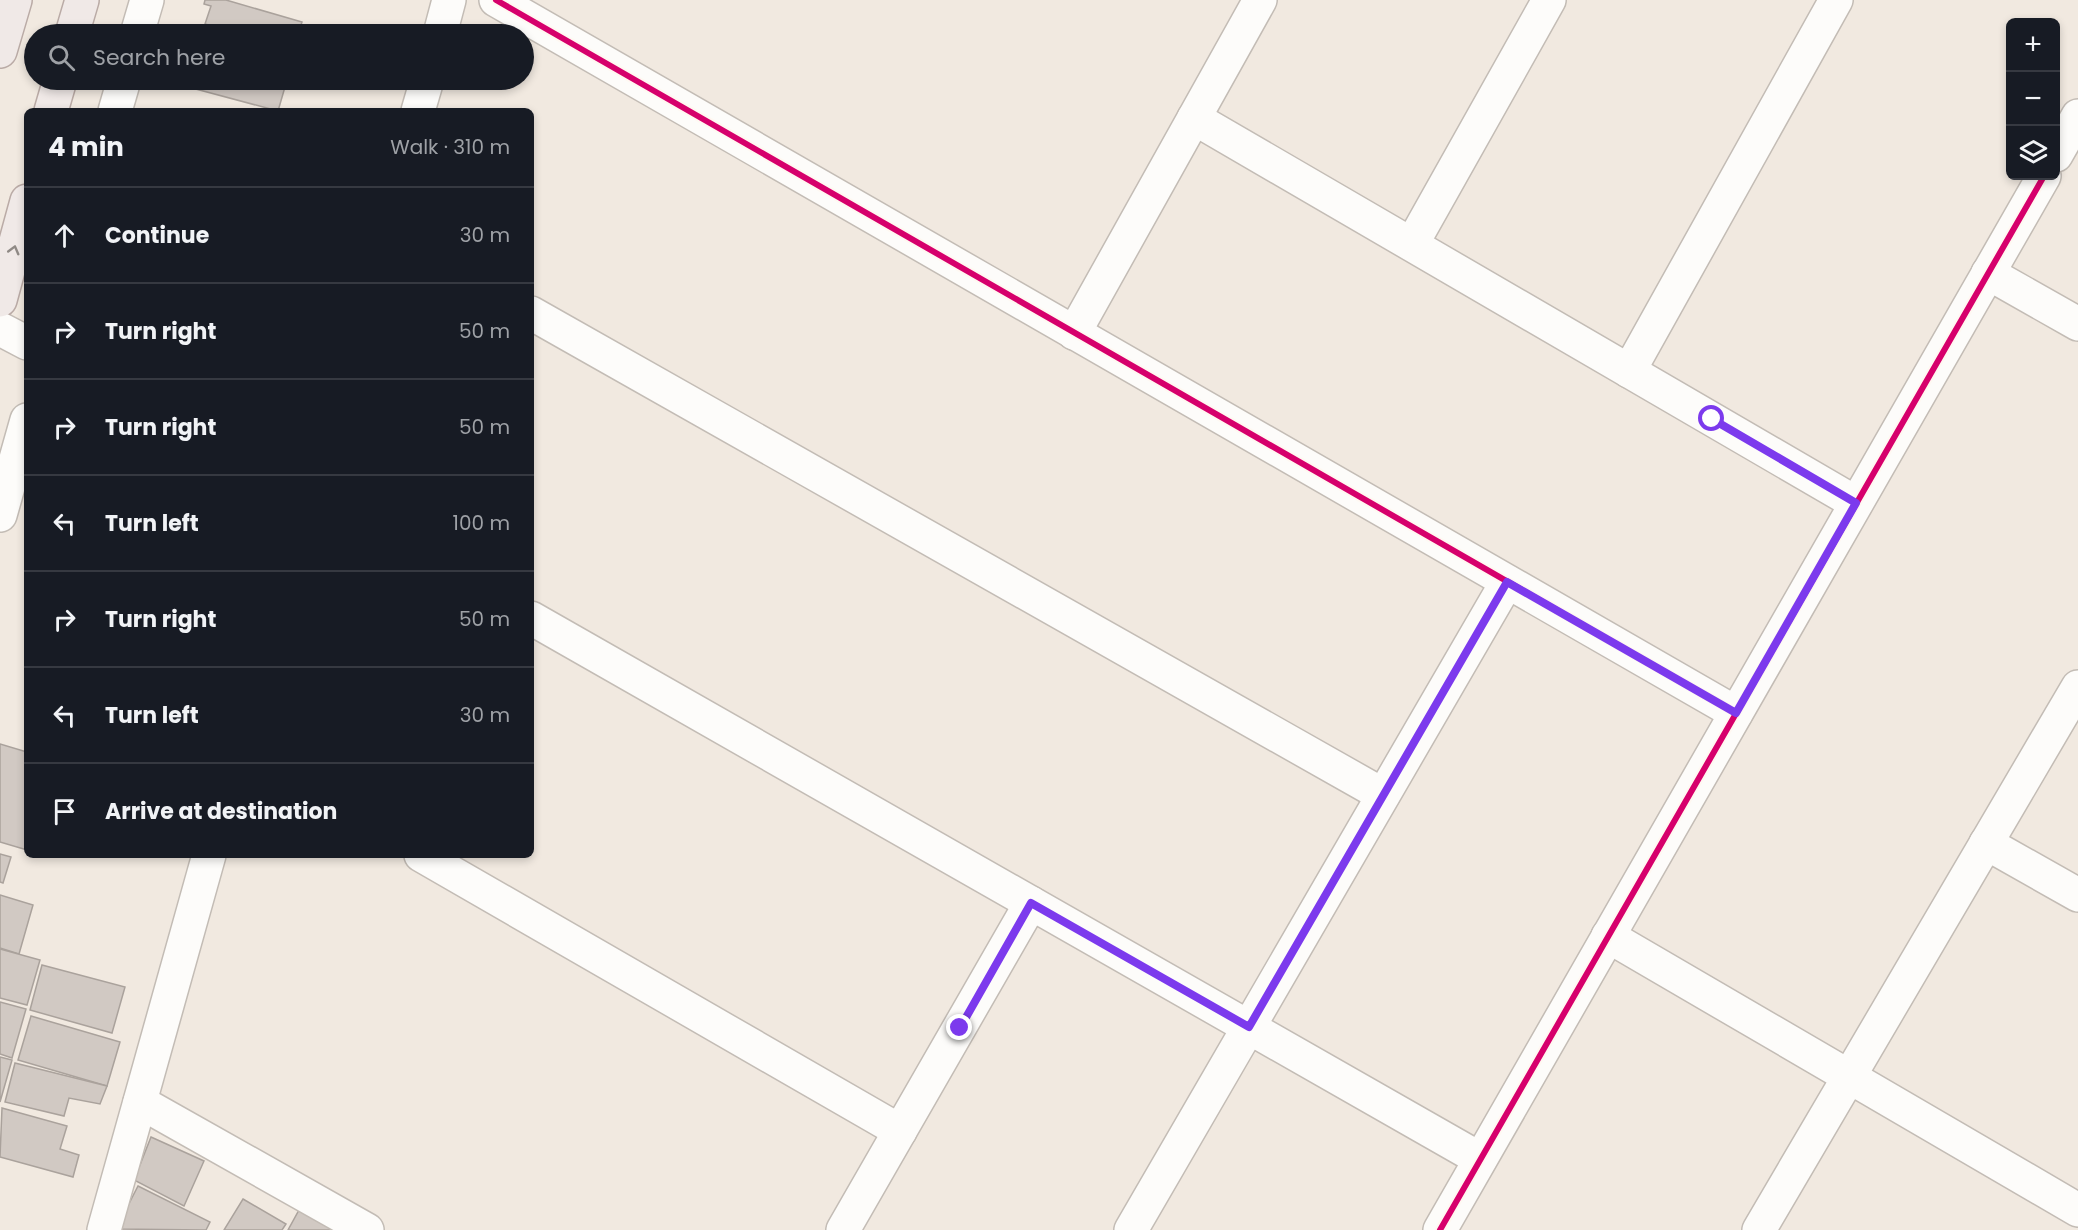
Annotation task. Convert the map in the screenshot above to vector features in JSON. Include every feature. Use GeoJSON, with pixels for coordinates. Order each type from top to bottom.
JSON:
{"type":"FeatureCollection","features":[{"type":"Feature","properties":{"kind":"main road"},"geometry":{"type":"LineString","coordinates":[[0,51],[15,0]]}},
{"type":"Feature","properties":{"kind":"main road"},"geometry":{"type":"LineString","coordinates":[[75,24],[82,0]]}},
{"type":"Feature","properties":{"kind":"main road"},"geometry":{"type":"LineString","coordinates":[[52,108],[57,90]]}},
{"type":"Feature","properties":{"kind":"main road"},"geometry":{"type":"LineString","coordinates":[[0,300],[24,212]]}},
{"type":"Feature","properties":{"kind":"street"},"geometry":{"type":"LineString","coordinates":[[140,24],[147,0]]}},
{"type":"Feature","properties":{"kind":"street"},"geometry":{"type":"LineString","coordinates":[[443,24],[449,0]]}},
{"type":"Feature","properties":{"kind":"street"},"geometry":{"type":"LineString","coordinates":[[496,0],[1736,713]]}},
{"type":"Feature","properties":{"kind":"street"},"geometry":{"type":"LineString","coordinates":[[1074,333],[1260,0]]}},
{"type":"Feature","properties":{"kind":"street"},"geometry":{"type":"LineString","coordinates":[[1412,244],[1549,0]]}},
{"type":"Feature","properties":{"kind":"street"},"geometry":{"type":"LineString","coordinates":[[1629,371],[1836,0]]}},
{"type":"Feature","properties":{"kind":"street"},"geometry":{"type":"LineString","coordinates":[[116,108],[121,90]]}},
{"type":"Feature","properties":{"kind":"street"},"geometry":{"type":"LineString","coordinates":[[419,108],[424,90]]}},
{"type":"Feature","properties":{"kind":"street"},"geometry":{"type":"LineString","coordinates":[[2060,147],[2078,116]]}},
{"type":"Feature","properties":{"kind":"street"},"geometry":{"type":"LineString","coordinates":[[1194,118],[1856,503]]}},
{"type":"Feature","properties":{"kind":"street"},"geometry":{"type":"LineString","coordinates":[[1440,1230],[2042,180]]}},
{"type":"Feature","properties":{"kind":"street"},"geometry":{"type":"LineString","coordinates":[[1988,273],[2078,324]]}},
{"type":"Feature","properties":{"kind":"street"},"geometry":{"type":"LineString","coordinates":[[534,315],[1383,795]]}},
{"type":"Feature","properties":{"kind":"street"},"geometry":{"type":"LineString","coordinates":[[0,329],[24,341]]}},
{"type":"Feature","properties":{"kind":"street"},"geometry":{"type":"LineString","coordinates":[[0,514],[24,430]]}},
{"type":"Feature","properties":{"kind":"street"},"geometry":{"type":"LineString","coordinates":[[1131,1230],[1507,582]]}},
{"type":"Feature","properties":{"kind":"street"},"geometry":{"type":"LineString","coordinates":[[534,620],[1480,1159]]}},
{"type":"Feature","properties":{"kind":"street"},"geometry":{"type":"LineString","coordinates":[[1759,1230],[2078,687]]}},
{"type":"Feature","properties":{"kind":"street"},"geometry":{"type":"LineString","coordinates":[[1986,843],[2078,895]]}},
{"type":"Feature","properties":{"kind":"street"},"geometry":{"type":"LineString","coordinates":[[104,1230],[208,858]]}},
{"type":"Feature","properties":{"kind":"street"},"geometry":{"type":"LineString","coordinates":[[426,858],[900,1131]]}},
{"type":"Feature","properties":{"kind":"street"},"geometry":{"type":"LineString","coordinates":[[843,1230],[1031,903]]}},
{"type":"Feature","properties":{"kind":"street"},"geometry":{"type":"LineString","coordinates":[[1608,936],[2078,1210]]}},
{"type":"Feature","properties":{"kind":"street"},"geometry":{"type":"LineString","coordinates":[[140,1102],[367,1230]]}},
{"type":"Feature","properties":{"kind":"building"},"geometry":{"type":"Polygon","coordinates":[[[205,0],[226,0],[302,22],[301,24],[205,24],[211,6],[204,4],[205,0]]]}},
{"type":"Feature","properties":{"kind":"building"},"geometry":{"type":"Polygon","coordinates":[[[199,90],[284,90],[279,108],[267,108],[199,90]]]}},
{"type":"Feature","properties":{"kind":"building"},"geometry":{"type":"Polygon","coordinates":[[[0,744],[24,751],[24,849],[0,842],[0,744]]]}},
{"type":"Feature","properties":{"kind":"building"},"geometry":{"type":"Polygon","coordinates":[[[0,854],[11,857],[3,883],[0,882],[0,854]]]}},
{"type":"Feature","properties":{"kind":"building"},"geometry":{"type":"Polygon","coordinates":[[[0,895],[33,905],[19,954],[0,948],[0,895]]]}},
{"type":"Feature","properties":{"kind":"building"},"geometry":{"type":"Polygon","coordinates":[[[0,949],[40,960],[27,1005],[0,998],[0,949]]]}},
{"type":"Feature","properties":{"kind":"building"},"geometry":{"type":"Polygon","coordinates":[[[42,965],[125,987],[112,1033],[30,1010],[42,965]]]}},
{"type":"Feature","properties":{"kind":"building"},"geometry":{"type":"Polygon","coordinates":[[[0,1002],[26,1009],[12,1058],[0,1054],[0,1002]]]}},
{"type":"Feature","properties":{"kind":"building"},"geometry":{"type":"Polygon","coordinates":[[[31,1016],[120,1042],[107,1086],[18,1060],[31,1016]]]}},
{"type":"Feature","properties":{"kind":"building"},"geometry":{"type":"Polygon","coordinates":[[[0,1057],[12,1060],[0,1102],[0,1057]]]}},
{"type":"Feature","properties":{"kind":"building"},"geometry":{"type":"Polygon","coordinates":[[[15,1063],[107,1086],[100,1104],[69,1098],[64,1116],[5,1102],[15,1063]]]}},
{"type":"Feature","properties":{"kind":"building"},"geometry":{"type":"Polygon","coordinates":[[[2,1108],[67,1126],[60,1149],[79,1155],[73,1177],[0,1157],[2,1108]]]}},
{"type":"Feature","properties":{"kind":"building"},"geometry":{"type":"Polygon","coordinates":[[[151,1137],[204,1161],[184,1206],[134,1180],[151,1137]]]}},
{"type":"Feature","properties":{"kind":"building"},"geometry":{"type":"Polygon","coordinates":[[[138,1186],[210,1222],[206,1230],[116,1229],[138,1186]]]}},
{"type":"Feature","properties":{"kind":"building"},"geometry":{"type":"Polygon","coordinates":[[[243,1199],[286,1224],[282,1230],[224,1230],[243,1199]]]}},
{"type":"Feature","properties":{"kind":"building"},"geometry":{"type":"Polygon","coordinates":[[[299,1210],[336,1230],[288,1230],[299,1210]]]}},
{"type":"Feature","properties":{"kind":"cycle path"},"geometry":{"type":"LineString","coordinates":[[496,0],[1736,713]]}},
{"type":"Feature","properties":{"kind":"cycle path"},"geometry":{"type":"LineString","coordinates":[[1440,1230],[2042,180]]}},
{"type":"Feature","properties":{"kind":"route"},"geometry":{"type":"LineString","coordinates":[[960,1028],[1031,903],[1249,1027],[1507,582],[1736,713],[1856,503],[1712,419]]}}]}
